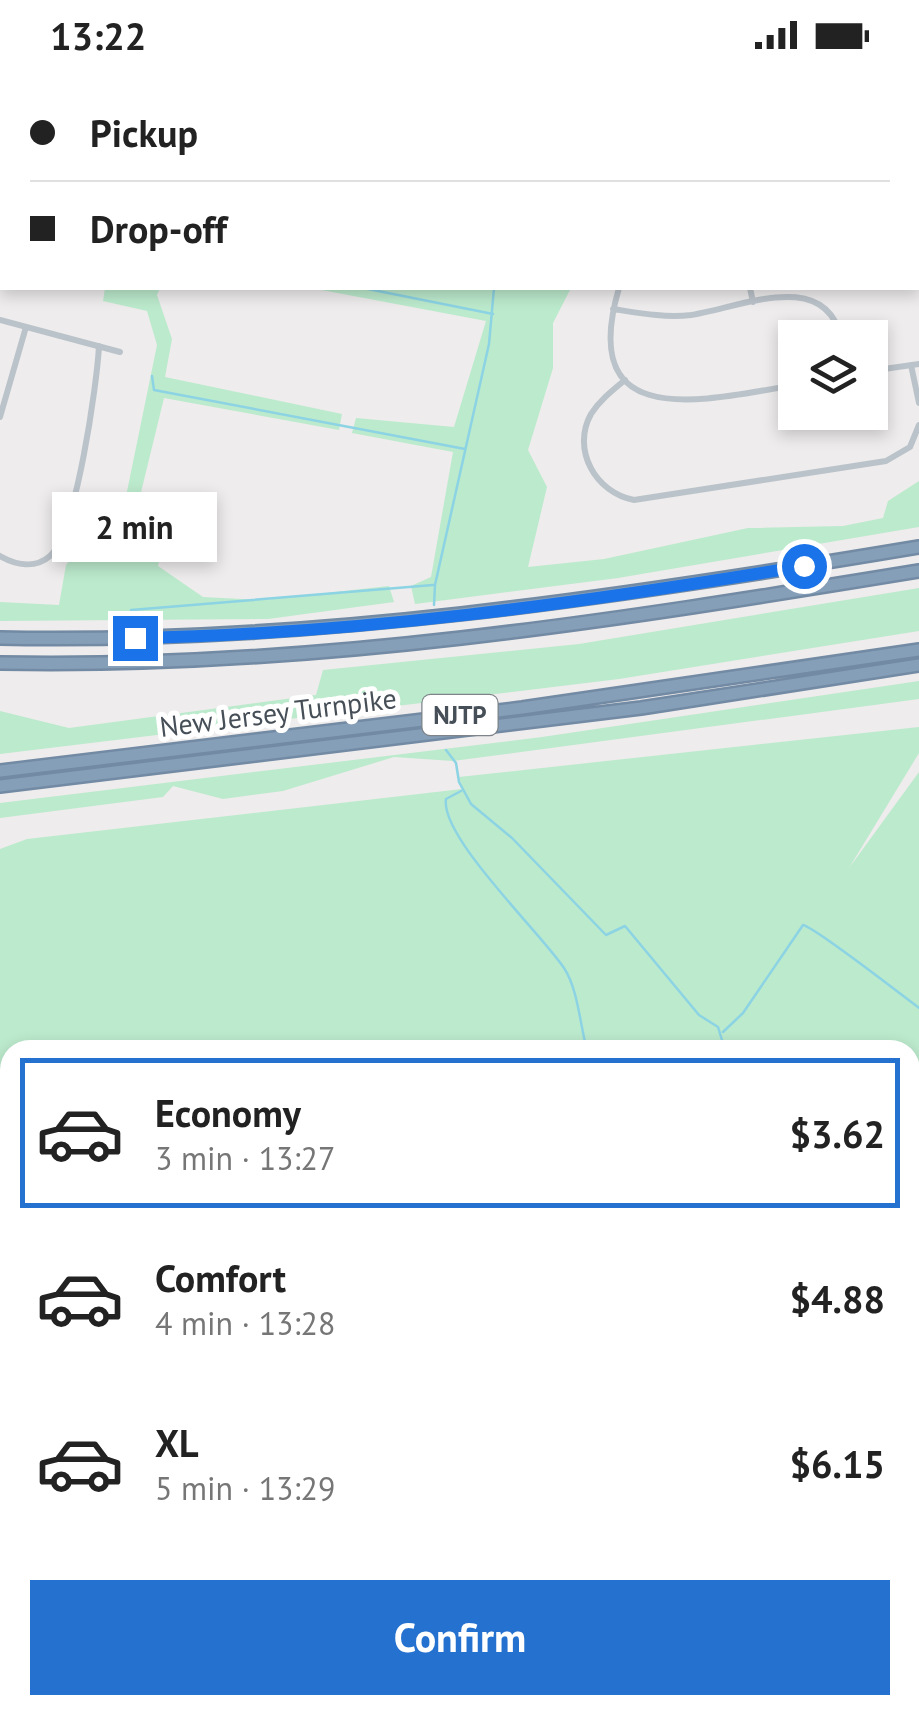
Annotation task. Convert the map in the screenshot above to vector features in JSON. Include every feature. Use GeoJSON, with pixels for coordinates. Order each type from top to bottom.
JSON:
{"type":"FeatureCollection","features":[{"type":"Feature","properties":{"kind":"highway"},"geometry":{"type":"LineString","coordinates":[[0,638],[244,634],[432,620],[592,600],[919,547]]}},
{"type":"Feature","properties":{"kind":"highway"},"geometry":{"type":"LineString","coordinates":[[0,663],[180,662],[392,648],[584,626],[919,571]]}},
{"type":"Feature","properties":{"kind":"highway","name":"New Jersey Turnpike"},"geometry":{"type":"LineString","coordinates":[[0,771],[522,708],[919,650]]}},
{"type":"Feature","properties":{"kind":"highway","name":"New Jersey Turnpike"},"geometry":{"type":"LineString","coordinates":[[0,786],[628,709],[919,665]]}},
{"type":"Feature","properties":{"kind":"street"},"geometry":{"type":"LineString","coordinates":[[0,70],[0,93]]}},
{"type":"Feature","properties":{"kind":"street"},"geometry":{"type":"LineString","coordinates":[[619,290],[613,309],[610,354],[625,380],[647,396],[682,402],[778,388]]}},
{"type":"Feature","properties":{"kind":"street"},"geometry":{"type":"LineString","coordinates":[[750,290],[753,302]]}},
{"type":"Feature","properties":{"kind":"street"},"geometry":{"type":"LineString","coordinates":[[613,309],[682,316],[785,296],[813,300],[835,320]]}},
{"type":"Feature","properties":{"kind":"street"},"geometry":{"type":"LineString","coordinates":[[0,320],[120,352]]}},
{"type":"Feature","properties":{"kind":"street"},"geometry":{"type":"LineString","coordinates":[[0,417],[26,327]]}},
{"type":"Feature","properties":{"kind":"street"},"geometry":{"type":"LineString","coordinates":[[0,556],[20,564],[40,562],[62,541],[78,476],[99,346]]}},
{"type":"Feature","properties":{"kind":"street"},"geometry":{"type":"LineString","coordinates":[[888,368],[915,364],[919,403]]}},
{"type":"Feature","properties":{"kind":"street"},"geometry":{"type":"LineString","coordinates":[[625,380],[592,414],[584,446],[598,478],[614,492],[634,500],[886,462],[910,446],[919,425]]}},
{"type":"Feature","properties":{"kind":"green space"},"geometry":{"type":"Polygon","coordinates":[[[105,290],[159,290],[157,295],[172,339],[165,377],[342,414],[339,430],[164,398],[134,521],[165,534],[158,566],[203,597],[263,600],[389,586],[394,602],[268,619],[0,621],[0,602],[59,605],[66,565],[84,544],[114,555],[157,345],[147,311],[103,301],[105,290]]]}},
{"type":"Feature","properties":{"kind":"green space"},"geometry":{"type":"Polygon","coordinates":[[[322,290],[570,290],[553,323],[553,368],[528,450],[547,487],[528,567],[604,559],[748,528],[843,526],[883,518],[888,501],[919,481],[919,527],[618,578],[415,604],[411,586],[431,577],[453,452],[352,433],[356,418],[454,427],[486,321],[322,290]]]}},
{"type":"Feature","properties":{"kind":"green space"},"geometry":{"type":"Polygon","coordinates":[[[919,588],[919,631],[619,679],[0,754],[0,711],[69,728],[316,695],[323,670],[579,644],[919,588]]]}},
{"type":"Feature","properties":{"kind":"green space"},"geometry":{"type":"Polygon","coordinates":[[[919,681],[919,699],[453,761],[394,757],[283,791],[223,799],[173,786],[163,797],[0,818],[0,803],[542,737],[919,681]]]}},
{"type":"Feature","properties":{"kind":"green space"},"geometry":{"type":"Polygon","coordinates":[[[919,727],[919,753],[849,868],[919,772],[919,1040],[0,1040],[0,849],[27,839],[462,789],[459,777],[919,727]]]}},
{"type":"Feature","properties":{"kind":"waterway"},"geometry":{"type":"LineString","coordinates":[[373,290],[493,314]]}},
{"type":"Feature","properties":{"kind":"waterway"},"geometry":{"type":"LineString","coordinates":[[434,605],[435,585],[489,344],[494,290]]}},
{"type":"Feature","properties":{"kind":"waterway"},"geometry":{"type":"LineString","coordinates":[[152,376],[154,390],[465,449]]}},
{"type":"Feature","properties":{"kind":"waterway"},"geometry":{"type":"LineString","coordinates":[[131,610],[433,585]]}},
{"type":"Feature","properties":{"kind":"waterway"},"geometry":{"type":"LineString","coordinates":[[446,750],[456,763],[459,782],[471,804],[512,838],[606,935],[625,926],[699,1015],[718,1027],[722,1040]]}},
{"type":"Feature","properties":{"kind":"waterway"},"geometry":{"type":"LineString","coordinates":[[461,791],[446,799],[448,816],[494,885],[564,968],[576,997],[585,1040]]}},
{"type":"Feature","properties":{"kind":"waterway"},"geometry":{"type":"LineString","coordinates":[[723,1032],[743,1013],[803,925],[919,1008]]}},
{"type":"Feature","properties":{"kind":"route"},"geometry":{"type":"LineString","coordinates":[[135,638],[298,631],[458,617],[804,566]]}}]}
